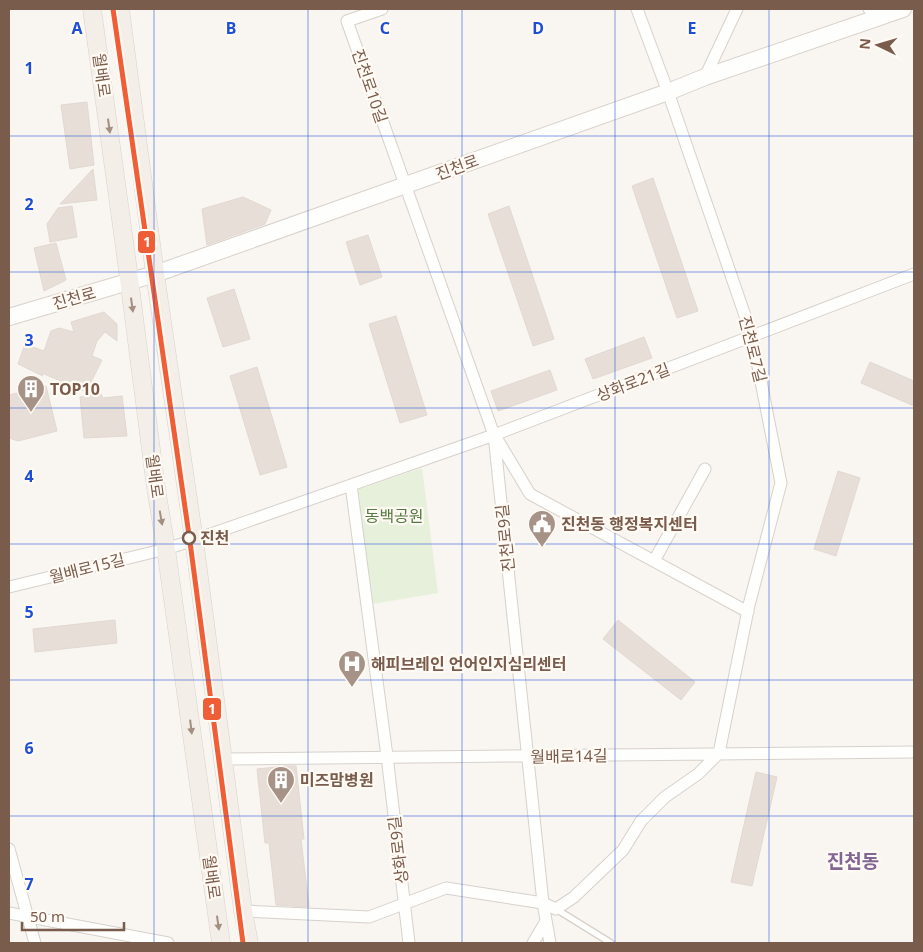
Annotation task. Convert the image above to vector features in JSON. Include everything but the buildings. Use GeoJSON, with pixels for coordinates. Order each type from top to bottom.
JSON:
{"type":"FeatureCollection","features":[{"type":"Feature","properties":{"kind":"main road","name":"월배로"},"geometry":{"type":"LineString","coordinates":[[92,9],[156,488],[221,943]]}},
{"type":"Feature","properties":{"kind":"main road","name":"월배로"},"geometry":{"type":"LineString","coordinates":[[120,9],[155,274],[194,540],[243,911],[249,943]]}},
{"type":"Feature","properties":{"kind":"main road","name":"진천로"},"geometry":{"type":"LineString","coordinates":[[9,317],[155,274],[668,92],[705,77],[897,11]]}},
{"type":"Feature","properties":{"kind":"street","name":"진천로10길"},"geometry":{"type":"LineString","coordinates":[[382,9],[347,21],[405,186]]}},
{"type":"Feature","properties":{"kind":"street","name":"진천로7길"},"geometry":{"type":"LineString","coordinates":[[637,9],[668,92],[752,336],[781,483],[748,612],[719,753]]}},
{"type":"Feature","properties":{"kind":"street"},"geometry":{"type":"LineString","coordinates":[[705,77],[737,9]]}},
{"type":"Feature","properties":{"kind":"street"},"geometry":{"type":"LineString","coordinates":[[869,9],[897,11]]}},
{"type":"Feature","properties":{"kind":"street","name":"진천로9길"},"geometry":{"type":"LineString","coordinates":[[405,186],[494,436],[543,903],[550,943]]}},
{"type":"Feature","properties":{"kind":"street","name":"상화로21길"},"geometry":{"type":"LineString","coordinates":[[166,549],[494,436],[914,274]]}},
{"type":"Feature","properties":{"kind":"street"},"geometry":{"type":"LineString","coordinates":[[494,436],[530,494],[748,612]]}},
{"type":"Feature","properties":{"kind":"street"},"geometry":{"type":"LineString","coordinates":[[654,562],[705,468]]}},
{"type":"Feature","properties":{"kind":"street"},"geometry":{"type":"LineString","coordinates":[[351,485],[386,756]]}},
{"type":"Feature","properties":{"kind":"street","name":"월배로15길"},"geometry":{"type":"LineString","coordinates":[[9,587],[166,549]]}},
{"type":"Feature","properties":{"kind":"street","name":"월배로14길"},"geometry":{"type":"LineString","coordinates":[[223,759],[914,752]]}},
{"type":"Feature","properties":{"kind":"street"},"geometry":{"type":"LineString","coordinates":[[404,904],[446,888],[543,903],[556,909],[574,897],[623,850],[641,821],[665,797],[698,774],[719,753]]}},
{"type":"Feature","properties":{"kind":"street","name":"상화로9길"},"geometry":{"type":"LineString","coordinates":[[386,756],[409,943]]}},
{"type":"Feature","properties":{"kind":"street"},"geometry":{"type":"LineString","coordinates":[[9,849],[35,943]]}},
{"type":"Feature","properties":{"kind":"street","name":"월배로"},"geometry":{"type":"LineString","coordinates":[[243,911],[370,918],[404,904]]}},
{"type":"Feature","properties":{"kind":"street"},"geometry":{"type":"LineString","coordinates":[[9,913],[168,943]]}},
{"type":"Feature","properties":{"kind":"street"},"geometry":{"type":"LineString","coordinates":[[533,943],[546,920]]}},
{"type":"Feature","properties":{"kind":"lane"},"geometry":{"type":"LineString","coordinates":[[556,909],[611,943]]}},
{"type":"Feature","properties":{"kind":"green space","name":"동백공원"},"geometry":{"type":"Polygon","coordinates":[[[422,468],[438,593],[372,604],[357,490],[422,468]]]}},
{"type":"Feature","properties":{"kind":"transit line","name":"1"},"geometry":{"type":"LineString","coordinates":[[113,9],[190,542],[243,943]]}},
{"type":"Feature","properties":{"kind":"place","name":"TOP10"},"geometry":{"type":"Point","coordinates":[31,413]}},
{"type":"Feature","properties":{"kind":"place","name":"진천"},"geometry":{"type":"Point","coordinates":[189,538]}},
{"type":"Feature","properties":{"kind":"place","name":"진천동 행정복지센터"},"geometry":{"type":"Point","coordinates":[542,548]}},
{"type":"Feature","properties":{"kind":"place","name":"해피브레인 언어인지심리센터"},"geometry":{"type":"Point","coordinates":[352,688]}},
{"type":"Feature","properties":{"kind":"place","name":"미즈맘병원"},"geometry":{"type":"Point","coordinates":[281,804]}},
{"type":"Feature","properties":{"kind":"district","name":"진천동"},"geometry":{"type":"Point","coordinates":[853,861]}}]}
